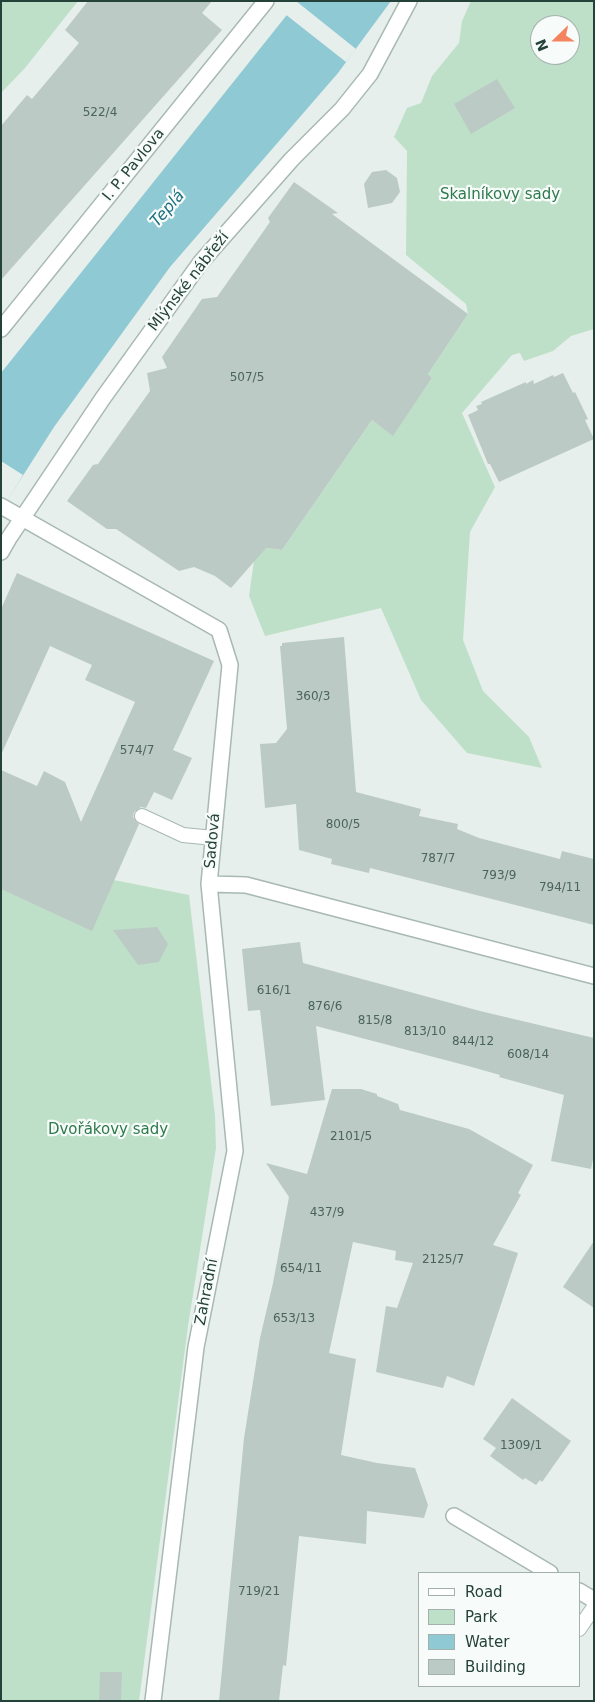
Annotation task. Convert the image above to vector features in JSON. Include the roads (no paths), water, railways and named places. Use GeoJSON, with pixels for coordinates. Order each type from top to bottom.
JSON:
{"type":"FeatureCollection","features":[{"type":"Feature","properties":{"kind":"street","name":"I. P. Pavlova"},"geometry":{"type":"LineString","coordinates":[[1,329],[266,1]]}},
{"type":"Feature","properties":{"kind":"street","name":"Mlýnské nábřeží"},"geometry":{"type":"LineString","coordinates":[[1,552],[104,398],[201,262],[292,159],[342,109],[370,74],[409,1]]}},
{"type":"Feature","properties":{"kind":"street","name":"Sadová"},"geometry":{"type":"LineString","coordinates":[[2,507],[219,630],[230,665],[209,884],[246,884],[594,976]]}},
{"type":"Feature","properties":{"kind":"street","name":"Zahradní"},"geometry":{"type":"LineString","coordinates":[[152,1701],[196,1347],[235,1151],[209,884]]}},
{"type":"Feature","properties":{"kind":"street"},"geometry":{"type":"LineString","coordinates":[[454,1516],[548,1572]]}},
{"type":"Feature","properties":{"kind":"street"},"geometry":{"type":"LineString","coordinates":[[580,1592],[594,1600]]}},
{"type":"Feature","properties":{"kind":"lane"},"geometry":{"type":"LineString","coordinates":[[142,816],[183,835],[214,838]]}},
{"type":"Feature","properties":{"kind":"lane"},"geometry":{"type":"LineString","coordinates":[[580,1628],[594,1607]]}},
{"type":"Feature","properties":{"kind":"water","name":"Teplá"},"geometry":{"type":"Polygon","coordinates":[[[298,1],[391,1],[338,73],[170,267],[54,427],[1,510],[1,373],[298,1]]]}},
{"type":"Feature","properties":{"kind":"park label","name":"Skalníkovy sady"},"geometry":{"type":"Point","coordinates":[500,195]}},
{"type":"Feature","properties":{"kind":"park label","name":"Dvořákovy sady"},"geometry":{"type":"Point","coordinates":[108,1130]}}]}
